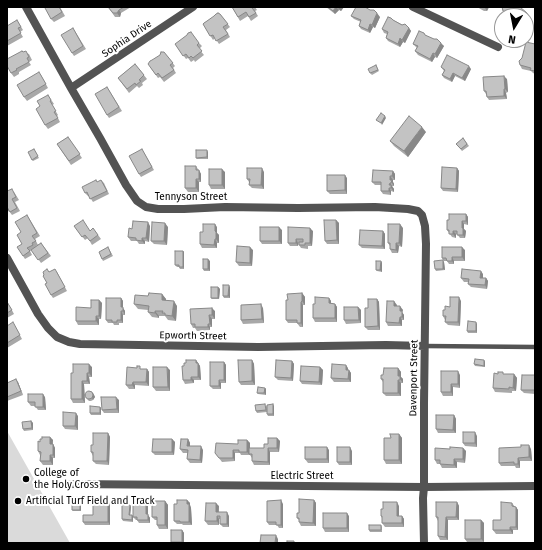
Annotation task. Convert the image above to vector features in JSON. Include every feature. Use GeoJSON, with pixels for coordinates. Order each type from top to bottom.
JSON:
{"type":"FeatureCollection","features":[{"type":"Feature","properties":{"kind":"street","name":"Tennyson Street"},"geometry":{"type":"LineString","coordinates":[[26,7],[126,185],[138,201],[146,207],[158,209],[225,207],[375,207],[408,209],[418,211],[421,214]]}},
{"type":"Feature","properties":{"kind":"street","name":"Sophia Drive"},"geometry":{"type":"LineString","coordinates":[[71,88],[193,7]]}},
{"type":"Feature","properties":{"kind":"street"},"geometry":{"type":"LineString","coordinates":[[413,7],[494,45]]}},
{"type":"Feature","properties":{"kind":"street","name":"Davenport Street"},"geometry":{"type":"LineString","coordinates":[[421,214],[425,226],[426,244],[424,346],[424,543]]}},
{"type":"Feature","properties":{"kind":"street","name":"Epworth Street"},"geometry":{"type":"LineString","coordinates":[[7,258],[38,314],[48,328],[57,337],[69,342],[80,344],[326,347],[386,345],[424,346]]}},
{"type":"Feature","properties":{"kind":"street","name":"Electric Street"},"geometry":{"type":"LineString","coordinates":[[69,484],[535,486]]}},
{"type":"Feature","properties":{"kind":"lane"},"geometry":{"type":"LineString","coordinates":[[424,346],[535,347]]}},
{"type":"Feature","properties":{"kind":"shaded area","name":"College of the Holy Cross"},"geometry":{"type":"Polygon","coordinates":[[[7,431],[70,543],[7,543],[7,431]]]}},
{"type":"Feature","properties":{"kind":"building"},"geometry":{"type":"Polygon","coordinates":[[[59,7],[62,12],[51,19],[45,8],[59,7]]]}},
{"type":"Feature","properties":{"kind":"building"},"geometry":{"type":"Polygon","coordinates":[[[108,7],[124,7],[117,13],[113,13],[108,7]]]}},
{"type":"Feature","properties":{"kind":"building"},"geometry":{"type":"Polygon","coordinates":[[[232,7],[254,7],[252,8],[256,13],[249,17],[246,12],[238,17],[232,7]]]}},
{"type":"Feature","properties":{"kind":"building"},"geometry":{"type":"Polygon","coordinates":[[[328,7],[336,7],[333,11],[328,7]]]}},
{"type":"Feature","properties":{"kind":"building"},"geometry":{"type":"Polygon","coordinates":[[[356,7],[365,7],[370,10],[374,10],[377,13],[368,30],[359,26],[361,20],[351,16],[356,7]]]}},
{"type":"Feature","properties":{"kind":"building"},"geometry":{"type":"Polygon","coordinates":[[[502,7],[521,8],[502,8],[502,7]]]}},
{"type":"Feature","properties":{"kind":"building"},"geometry":{"type":"Polygon","coordinates":[[[218,13],[228,24],[223,27],[228,34],[216,41],[213,35],[210,36],[203,24],[218,13]]]}},
{"type":"Feature","properties":{"kind":"building"},"geometry":{"type":"Polygon","coordinates":[[[388,17],[402,25],[405,24],[409,28],[402,40],[400,38],[398,44],[386,38],[388,32],[382,29],[388,17]]]}},
{"type":"Feature","properties":{"kind":"building"},"geometry":{"type":"Polygon","coordinates":[[[17,20],[21,27],[18,28],[21,33],[7,41],[7,26],[17,20]]]}},
{"type":"Feature","properties":{"kind":"building"},"geometry":{"type":"Polygon","coordinates":[[[73,28],[83,46],[72,53],[61,35],[73,28]]]}},
{"type":"Feature","properties":{"kind":"building"},"geometry":{"type":"Polygon","coordinates":[[[419,31],[434,39],[437,39],[441,43],[435,54],[433,53],[430,59],[415,51],[418,46],[413,44],[419,31]]]}},
{"type":"Feature","properties":{"kind":"building"},"geometry":{"type":"Polygon","coordinates":[[[191,32],[199,43],[197,45],[202,51],[193,58],[191,56],[189,58],[186,54],[183,56],[175,44],[191,32]]]}},
{"type":"Feature","properties":{"kind":"building"},"geometry":{"type":"Polygon","coordinates":[[[535,44],[535,71],[530,70],[531,68],[520,65],[519,61],[522,58],[524,48],[534,48],[535,44]]]}},
{"type":"Feature","properties":{"kind":"building"},"geometry":{"type":"Polygon","coordinates":[[[22,51],[26,51],[29,57],[27,58],[29,62],[11,73],[7,66],[7,59],[22,51]]]}},
{"type":"Feature","properties":{"kind":"building"},"geometry":{"type":"Polygon","coordinates":[[[161,52],[164,52],[173,63],[170,65],[174,70],[162,78],[158,73],[156,75],[148,64],[160,55],[161,52]]]}},
{"type":"Feature","properties":{"kind":"building"},"geometry":{"type":"Polygon","coordinates":[[[447,55],[469,66],[462,78],[453,73],[450,79],[442,75],[445,70],[441,67],[447,55]]]}},
{"type":"Feature","properties":{"kind":"building"},"geometry":{"type":"Polygon","coordinates":[[[135,64],[144,75],[139,80],[141,81],[136,85],[135,83],[127,89],[118,78],[135,64]]]}},
{"type":"Feature","properties":{"kind":"building"},"geometry":{"type":"Polygon","coordinates":[[[376,65],[378,70],[370,73],[368,69],[376,65]]]}},
{"type":"Feature","properties":{"kind":"building"},"geometry":{"type":"Polygon","coordinates":[[[39,72],[46,84],[24,97],[17,85],[39,72]]]}},
{"type":"Feature","properties":{"kind":"building"},"geometry":{"type":"Polygon","coordinates":[[[504,76],[504,96],[487,97],[486,91],[484,91],[483,77],[504,76]]]}},
{"type":"Feature","properties":{"kind":"building"},"geometry":{"type":"Polygon","coordinates":[[[107,87],[119,107],[107,115],[95,94],[107,87]]]}},
{"type":"Feature","properties":{"kind":"building"},"geometry":{"type":"Polygon","coordinates":[[[48,95],[56,111],[54,112],[58,118],[45,125],[36,109],[40,106],[37,101],[48,95]]]}},
{"type":"Feature","properties":{"kind":"building"},"geometry":{"type":"Polygon","coordinates":[[[381,113],[385,116],[381,123],[376,120],[381,113]]]}},
{"type":"Feature","properties":{"kind":"building"},"geometry":{"type":"Polygon","coordinates":[[[409,116],[422,127],[404,151],[390,141],[409,116]]]}},
{"type":"Feature","properties":{"kind":"building"},"geometry":{"type":"Polygon","coordinates":[[[68,137],[80,154],[69,161],[57,144],[68,137]]]}},
{"type":"Feature","properties":{"kind":"building"},"geometry":{"type":"Polygon","coordinates":[[[463,138],[467,144],[461,149],[456,144],[463,138]]]}},
{"type":"Feature","properties":{"kind":"building"},"geometry":{"type":"Polygon","coordinates":[[[34,149],[38,156],[32,160],[28,152],[34,149]]]}},
{"type":"Feature","properties":{"kind":"building"},"geometry":{"type":"Polygon","coordinates":[[[142,149],[152,167],[139,174],[129,156],[142,149]]]}},
{"type":"Feature","properties":{"kind":"building"},"geometry":{"type":"Polygon","coordinates":[[[196,150],[207,150],[207,157],[196,158],[196,150]]]}},
{"type":"Feature","properties":{"kind":"building"},"geometry":{"type":"Polygon","coordinates":[[[185,166],[196,166],[196,170],[199,170],[199,179],[196,179],[196,188],[185,188],[185,166]]]}},
{"type":"Feature","properties":{"kind":"building"},"geometry":{"type":"Polygon","coordinates":[[[442,167],[457,168],[456,189],[441,188],[442,167]]]}},
{"type":"Feature","properties":{"kind":"building"},"geometry":{"type":"Polygon","coordinates":[[[247,168],[262,168],[261,185],[249,185],[250,179],[247,179],[247,168]]]}},
{"type":"Feature","properties":{"kind":"building"},"geometry":{"type":"Polygon","coordinates":[[[209,169],[222,169],[222,185],[209,185],[209,169]]]}},
{"type":"Feature","properties":{"kind":"building"},"geometry":{"type":"Polygon","coordinates":[[[373,170],[393,171],[392,176],[390,176],[390,180],[392,180],[389,185],[391,185],[391,188],[389,188],[389,191],[381,191],[381,182],[372,182],[373,170]]]}},
{"type":"Feature","properties":{"kind":"building"},"geometry":{"type":"Polygon","coordinates":[[[327,175],[345,175],[345,190],[327,191],[327,175]]]}},
{"type":"Feature","properties":{"kind":"building"},"geometry":{"type":"Polygon","coordinates":[[[96,180],[97,182],[101,180],[107,191],[90,199],[87,192],[85,193],[82,187],[96,180]]]}},
{"type":"Feature","properties":{"kind":"building"},"geometry":{"type":"Polygon","coordinates":[[[12,189],[16,197],[12,199],[17,208],[10,212],[7,207],[7,191],[12,189]]]}},
{"type":"Feature","properties":{"kind":"building"},"geometry":{"type":"Polygon","coordinates":[[[449,214],[466,214],[466,221],[462,221],[463,235],[457,235],[457,231],[453,231],[453,234],[449,234],[449,230],[447,230],[447,220],[449,220],[449,214]]]}},
{"type":"Feature","properties":{"kind":"building"},"geometry":{"type":"Polygon","coordinates":[[[27,215],[37,233],[32,236],[36,241],[32,243],[33,245],[27,248],[30,251],[23,256],[17,247],[22,244],[17,235],[21,232],[15,222],[27,215]]]}},
{"type":"Feature","properties":{"kind":"building"},"geometry":{"type":"Polygon","coordinates":[[[83,220],[90,231],[93,228],[98,235],[90,241],[85,235],[82,237],[74,226],[83,220]]]}},
{"type":"Feature","properties":{"kind":"building"},"geometry":{"type":"Polygon","coordinates":[[[324,220],[336,220],[337,240],[325,241],[324,220]]]}},
{"type":"Feature","properties":{"kind":"building"},"geometry":{"type":"Polygon","coordinates":[[[133,221],[148,222],[146,238],[142,238],[142,241],[136,240],[136,238],[128,237],[129,228],[132,229],[133,221]]]}},
{"type":"Feature","properties":{"kind":"building"},"geometry":{"type":"Polygon","coordinates":[[[152,222],[165,223],[164,241],[151,241],[152,222]]]}},
{"type":"Feature","properties":{"kind":"building"},"geometry":{"type":"Polygon","coordinates":[[[203,224],[215,224],[216,239],[214,245],[200,244],[200,232],[203,232],[203,224]]]}},
{"type":"Feature","properties":{"kind":"building"},"geometry":{"type":"Polygon","coordinates":[[[388,224],[400,224],[399,243],[396,243],[396,250],[390,249],[390,243],[388,243],[388,224]]]}},
{"type":"Feature","properties":{"kind":"building"},"geometry":{"type":"Polygon","coordinates":[[[260,227],[279,227],[279,241],[260,241],[260,227]]]}},
{"type":"Feature","properties":{"kind":"building"},"geometry":{"type":"Polygon","coordinates":[[[288,227],[310,228],[310,243],[299,245],[299,242],[303,242],[303,239],[296,239],[296,243],[288,243],[288,227]]]}},
{"type":"Feature","properties":{"kind":"building"},"geometry":{"type":"Polygon","coordinates":[[[360,230],[383,231],[382,246],[359,245],[360,230]]]}},
{"type":"Feature","properties":{"kind":"building"},"geometry":{"type":"Polygon","coordinates":[[[41,243],[48,253],[38,260],[31,250],[41,243]]]}},
{"type":"Feature","properties":{"kind":"building"},"geometry":{"type":"Polygon","coordinates":[[[237,246],[250,247],[250,263],[236,262],[237,246]]]}},
{"type":"Feature","properties":{"kind":"building"},"geometry":{"type":"Polygon","coordinates":[[[108,247],[111,254],[102,259],[99,252],[108,247]]]}},
{"type":"Feature","properties":{"kind":"building"},"geometry":{"type":"Polygon","coordinates":[[[442,247],[462,247],[462,257],[452,257],[452,261],[447,261],[446,258],[442,258],[442,247]]]}},
{"type":"Feature","properties":{"kind":"building"},"geometry":{"type":"Polygon","coordinates":[[[175,251],[183,251],[183,267],[175,265],[175,251]]]}},
{"type":"Feature","properties":{"kind":"building"},"geometry":{"type":"Polygon","coordinates":[[[203,259],[208,259],[208,269],[203,269],[203,259]]]}},
{"type":"Feature","properties":{"kind":"building"},"geometry":{"type":"Polygon","coordinates":[[[443,260],[443,269],[435,269],[434,261],[443,260]]]}},
{"type":"Feature","properties":{"kind":"building"},"geometry":{"type":"Polygon","coordinates":[[[376,261],[381,261],[380,270],[376,270],[376,261]]]}},
{"type":"Feature","properties":{"kind":"building"},"geometry":{"type":"Polygon","coordinates":[[[47,269],[49,272],[55,269],[65,287],[51,295],[45,284],[47,283],[43,276],[43,272],[47,269]]]}},
{"type":"Feature","properties":{"kind":"building"},"geometry":{"type":"Polygon","coordinates":[[[462,269],[481,271],[480,278],[486,278],[485,285],[468,284],[469,279],[461,278],[462,269]]]}},
{"type":"Feature","properties":{"kind":"building"},"geometry":{"type":"Polygon","coordinates":[[[223,285],[229,285],[228,296],[223,296],[223,285]]]}},
{"type":"Feature","properties":{"kind":"building"},"geometry":{"type":"Polygon","coordinates":[[[211,287],[218,287],[218,298],[211,298],[211,287]]]}},
{"type":"Feature","properties":{"kind":"building"},"geometry":{"type":"Polygon","coordinates":[[[149,293],[162,294],[162,300],[174,301],[172,316],[165,315],[165,313],[162,313],[163,311],[155,311],[155,313],[148,312],[149,306],[134,304],[135,295],[148,296],[149,293]]]}},
{"type":"Feature","properties":{"kind":"building"},"geometry":{"type":"Polygon","coordinates":[[[302,293],[301,323],[297,323],[297,320],[286,320],[286,300],[288,300],[287,294],[302,293]]]}},
{"type":"Feature","properties":{"kind":"building"},"geometry":{"type":"Polygon","coordinates":[[[315,297],[329,298],[329,303],[335,304],[335,318],[313,318],[313,304],[315,304],[315,297]]]}},
{"type":"Feature","properties":{"kind":"building"},"geometry":{"type":"Polygon","coordinates":[[[450,297],[459,297],[458,322],[445,322],[446,316],[443,316],[445,306],[450,307],[450,297]]]}},
{"type":"Feature","properties":{"kind":"building"},"geometry":{"type":"Polygon","coordinates":[[[106,298],[121,298],[121,307],[123,307],[123,311],[121,311],[121,320],[112,322],[112,320],[106,320],[106,298]]]}},
{"type":"Feature","properties":{"kind":"building"},"geometry":{"type":"Polygon","coordinates":[[[368,299],[377,299],[378,326],[365,327],[365,308],[368,308],[368,299]]]}},
{"type":"Feature","properties":{"kind":"building"},"geometry":{"type":"Polygon","coordinates":[[[91,300],[99,300],[99,316],[96,316],[96,321],[76,321],[76,307],[91,308],[91,300]]]}},
{"type":"Feature","properties":{"kind":"building"},"geometry":{"type":"Polygon","coordinates":[[[387,301],[394,301],[394,306],[400,306],[402,317],[400,317],[399,323],[386,322],[387,301]]]}},
{"type":"Feature","properties":{"kind":"building"},"geometry":{"type":"Polygon","coordinates":[[[7,302],[12,310],[7,313],[7,302]]]}},
{"type":"Feature","properties":{"kind":"building"},"geometry":{"type":"Polygon","coordinates":[[[261,304],[262,319],[241,320],[241,305],[261,304]]]}},
{"type":"Feature","properties":{"kind":"building"},"geometry":{"type":"Polygon","coordinates":[[[344,307],[358,307],[359,320],[344,320],[344,307]]]}},
{"type":"Feature","properties":{"kind":"building"},"geometry":{"type":"Polygon","coordinates":[[[212,308],[212,315],[209,315],[210,324],[208,324],[208,327],[195,327],[195,324],[191,324],[190,309],[212,308]]]}},
{"type":"Feature","properties":{"kind":"building"},"geometry":{"type":"Polygon","coordinates":[[[468,321],[476,322],[476,331],[467,331],[468,321]]]}},
{"type":"Feature","properties":{"kind":"building"},"geometry":{"type":"Polygon","coordinates":[[[13,322],[20,335],[7,343],[7,326],[13,322]]]}},
{"type":"Feature","properties":{"kind":"building"},"geometry":{"type":"Polygon","coordinates":[[[475,359],[484,360],[484,366],[474,364],[475,359]]]}},
{"type":"Feature","properties":{"kind":"building"},"geometry":{"type":"Polygon","coordinates":[[[186,360],[196,360],[196,363],[198,363],[198,377],[191,377],[191,380],[183,380],[182,366],[186,363],[186,360]]]}},
{"type":"Feature","properties":{"kind":"building"},"geometry":{"type":"Polygon","coordinates":[[[238,360],[252,360],[252,381],[239,382],[238,360]]]}},
{"type":"Feature","properties":{"kind":"building"},"geometry":{"type":"Polygon","coordinates":[[[276,360],[292,361],[291,378],[275,377],[276,360]]]}},
{"type":"Feature","properties":{"kind":"building"},"geometry":{"type":"Polygon","coordinates":[[[210,362],[224,362],[224,380],[219,380],[219,386],[210,386],[210,362]]]}},
{"type":"Feature","properties":{"kind":"building"},"geometry":{"type":"Polygon","coordinates":[[[73,364],[89,364],[87,381],[82,381],[82,399],[71,399],[71,373],[73,373],[73,364]]]}},
{"type":"Feature","properties":{"kind":"building"},"geometry":{"type":"Polygon","coordinates":[[[332,364],[346,365],[346,370],[349,370],[348,379],[331,378],[332,364]]]}},
{"type":"Feature","properties":{"kind":"building"},"geometry":{"type":"Polygon","coordinates":[[[137,366],[140,366],[140,369],[147,369],[146,382],[133,382],[132,385],[126,385],[127,367],[137,368],[137,366]]]}},
{"type":"Feature","properties":{"kind":"building"},"geometry":{"type":"Polygon","coordinates":[[[301,366],[320,367],[319,382],[300,381],[301,366]]]}},
{"type":"Feature","properties":{"kind":"building"},"geometry":{"type":"Polygon","coordinates":[[[153,367],[167,367],[168,387],[153,387],[153,367]]]}},
{"type":"Feature","properties":{"kind":"building"},"geometry":{"type":"Polygon","coordinates":[[[384,368],[398,368],[398,376],[400,376],[400,380],[398,380],[398,393],[383,393],[383,379],[381,379],[381,375],[383,375],[384,368]]]}},
{"type":"Feature","properties":{"kind":"building"},"geometry":{"type":"Polygon","coordinates":[[[441,371],[458,371],[458,384],[451,384],[451,392],[441,392],[441,371]]]}},
{"type":"Feature","properties":{"kind":"building"},"geometry":{"type":"Polygon","coordinates":[[[498,372],[503,372],[503,374],[514,374],[513,388],[493,388],[494,373],[498,374],[498,372]]]}},
{"type":"Feature","properties":{"kind":"building"},"geometry":{"type":"Polygon","coordinates":[[[522,375],[535,375],[535,390],[521,390],[522,375]]]}},
{"type":"Feature","properties":{"kind":"building"},"geometry":{"type":"Polygon","coordinates":[[[16,379],[21,391],[7,397],[7,383],[16,379]]]}},
{"type":"Feature","properties":{"kind":"building"},"geometry":{"type":"Polygon","coordinates":[[[258,387],[265,388],[264,393],[257,393],[258,387]]]}},
{"type":"Feature","properties":{"kind":"building"},"geometry":{"type":"Polygon","coordinates":[[[87,391],[91,391],[93,395],[91,399],[87,399],[85,397],[85,393],[87,391]]]}},
{"type":"Feature","properties":{"kind":"building"},"geometry":{"type":"Polygon","coordinates":[[[28,394],[43,394],[43,407],[35,407],[35,402],[28,402],[28,394]]]}},
{"type":"Feature","properties":{"kind":"building"},"geometry":{"type":"Polygon","coordinates":[[[101,397],[116,397],[117,409],[102,410],[101,397]]]}},
{"type":"Feature","properties":{"kind":"building"},"geometry":{"type":"Polygon","coordinates":[[[265,404],[266,410],[256,411],[255,405],[265,404]]]}},
{"type":"Feature","properties":{"kind":"building"},"geometry":{"type":"Polygon","coordinates":[[[273,404],[273,414],[267,414],[267,405],[273,404]]]}},
{"type":"Feature","properties":{"kind":"building"},"geometry":{"type":"Polygon","coordinates":[[[90,406],[100,407],[100,413],[90,413],[90,406]]]}},
{"type":"Feature","properties":{"kind":"building"},"geometry":{"type":"Polygon","coordinates":[[[63,412],[76,413],[75,426],[63,426],[63,412]]]}},
{"type":"Feature","properties":{"kind":"building"},"geometry":{"type":"Polygon","coordinates":[[[436,415],[454,415],[453,430],[436,429],[436,415]]]}},
{"type":"Feature","properties":{"kind":"building"},"geometry":{"type":"Polygon","coordinates":[[[31,421],[32,428],[23,429],[22,422],[31,421]]]}},
{"type":"Feature","properties":{"kind":"building"},"geometry":{"type":"Polygon","coordinates":[[[463,432],[475,432],[475,443],[463,443],[463,432]]]}},
{"type":"Feature","properties":{"kind":"building"},"geometry":{"type":"Polygon","coordinates":[[[93,433],[108,433],[107,461],[93,461],[91,445],[93,445],[93,433]]]}},
{"type":"Feature","properties":{"kind":"building"},"geometry":{"type":"Polygon","coordinates":[[[390,434],[399,434],[399,460],[384,460],[384,438],[391,438],[390,434]]]}},
{"type":"Feature","properties":{"kind":"building"},"geometry":{"type":"Polygon","coordinates":[[[42,437],[50,437],[50,444],[53,444],[53,455],[50,455],[50,461],[40,461],[41,452],[38,451],[38,441],[40,442],[42,437]]]}},
{"type":"Feature","properties":{"kind":"building"},"geometry":{"type":"Polygon","coordinates":[[[268,438],[277,438],[277,448],[268,448],[268,462],[252,461],[252,454],[249,454],[249,448],[264,448],[264,444],[268,444],[268,438]]]}},
{"type":"Feature","properties":{"kind":"building"},"geometry":{"type":"Polygon","coordinates":[[[153,439],[172,439],[172,452],[152,452],[153,439]]]}},
{"type":"Feature","properties":{"kind":"building"},"geometry":{"type":"Polygon","coordinates":[[[181,439],[188,439],[187,446],[201,446],[200,460],[187,459],[188,450],[180,449],[181,439]]]}},
{"type":"Feature","properties":{"kind":"building"},"geometry":{"type":"Polygon","coordinates":[[[238,440],[247,440],[247,452],[233,450],[233,458],[219,458],[215,453],[216,443],[238,444],[238,440]]]}},
{"type":"Feature","properties":{"kind":"building"},"geometry":{"type":"Polygon","coordinates":[[[521,445],[529,445],[529,457],[518,458],[518,464],[514,464],[514,462],[499,463],[499,448],[521,447],[521,445]]]}},
{"type":"Feature","properties":{"kind":"building"},"geometry":{"type":"Polygon","coordinates":[[[305,447],[327,447],[327,459],[305,459],[305,447]]]}},
{"type":"Feature","properties":{"kind":"building"},"geometry":{"type":"Polygon","coordinates":[[[337,447],[350,447],[350,462],[337,462],[337,447]]]}},
{"type":"Feature","properties":{"kind":"building"},"geometry":{"type":"Polygon","coordinates":[[[450,447],[463,448],[463,459],[454,459],[454,465],[440,464],[440,460],[435,460],[435,448],[450,449],[450,447]]]}},
{"type":"Feature","properties":{"kind":"building"},"geometry":{"type":"Polygon","coordinates":[[[70,497],[80,497],[80,510],[72,510],[72,502],[70,502],[70,497]]]}},
{"type":"Feature","properties":{"kind":"building"},"geometry":{"type":"Polygon","coordinates":[[[299,499],[314,500],[313,523],[299,522],[297,513],[299,513],[299,499]]]}},
{"type":"Feature","properties":{"kind":"building"},"geometry":{"type":"Polygon","coordinates":[[[93,500],[108,500],[108,522],[83,522],[83,515],[93,515],[93,500]]]}},
{"type":"Feature","properties":{"kind":"building"},"geometry":{"type":"Polygon","coordinates":[[[177,500],[187,500],[187,504],[189,504],[189,522],[174,521],[174,504],[177,504],[177,500]]]}},
{"type":"Feature","properties":{"kind":"building"},"geometry":{"type":"Polygon","coordinates":[[[281,500],[281,525],[276,525],[276,522],[267,522],[267,501],[281,500]]]}},
{"type":"Feature","properties":{"kind":"building"},"geometry":{"type":"Polygon","coordinates":[[[135,501],[146,501],[146,514],[148,514],[148,520],[137,520],[137,517],[133,517],[133,504],[135,504],[135,501]]]}},
{"type":"Feature","properties":{"kind":"building"},"geometry":{"type":"Polygon","coordinates":[[[152,501],[165,501],[165,525],[157,525],[157,517],[152,517],[152,501]]]}},
{"type":"Feature","properties":{"kind":"building"},"geometry":{"type":"Polygon","coordinates":[[[383,502],[397,502],[397,516],[402,516],[402,523],[382,523],[381,509],[383,509],[383,502]]]}},
{"type":"Feature","properties":{"kind":"building"},"geometry":{"type":"Polygon","coordinates":[[[436,502],[457,502],[456,517],[446,517],[445,537],[438,536],[436,502]]]}},
{"type":"Feature","properties":{"kind":"building"},"geometry":{"type":"Polygon","coordinates":[[[501,502],[512,503],[512,506],[516,507],[516,527],[510,527],[510,530],[493,530],[493,520],[501,520],[501,502]]]}},
{"type":"Feature","properties":{"kind":"building"},"geometry":{"type":"Polygon","coordinates":[[[206,503],[216,503],[216,512],[227,512],[227,524],[220,524],[220,516],[217,516],[217,521],[205,521],[206,503]]]}},
{"type":"Feature","properties":{"kind":"building"},"geometry":{"type":"Polygon","coordinates":[[[122,505],[130,505],[129,515],[132,515],[132,520],[122,519],[122,505]]]}},
{"type":"Feature","properties":{"kind":"building"},"geometry":{"type":"Polygon","coordinates":[[[323,513],[347,513],[347,528],[323,528],[323,513]]]}},
{"type":"Feature","properties":{"kind":"building"},"geometry":{"type":"Polygon","coordinates":[[[465,520],[481,520],[481,539],[465,539],[465,520]]]}},
{"type":"Feature","properties":{"kind":"building"},"geometry":{"type":"Polygon","coordinates":[[[369,525],[381,525],[381,530],[369,530],[369,525]]]}},
{"type":"Feature","properties":{"kind":"building"},"geometry":{"type":"Polygon","coordinates":[[[171,530],[182,530],[182,542],[171,542],[171,530]]]}},
{"type":"Feature","properties":{"kind":"building"},"geometry":{"type":"Polygon","coordinates":[[[261,535],[276,535],[275,543],[260,543],[261,535]]]}},
{"type":"Feature","properties":{"kind":"building"},"geometry":{"type":"Polygon","coordinates":[[[287,541],[294,541],[294,543],[287,543],[287,541]]]}},
{"type":"Feature","properties":{"kind":"place","name":"College of the Holy Cross"},"geometry":{"type":"Point","coordinates":[26,479]}},
{"type":"Feature","properties":{"kind":"place","name":"Artificial Turf Field and Track"},"geometry":{"type":"Point","coordinates":[18,501]}}]}
